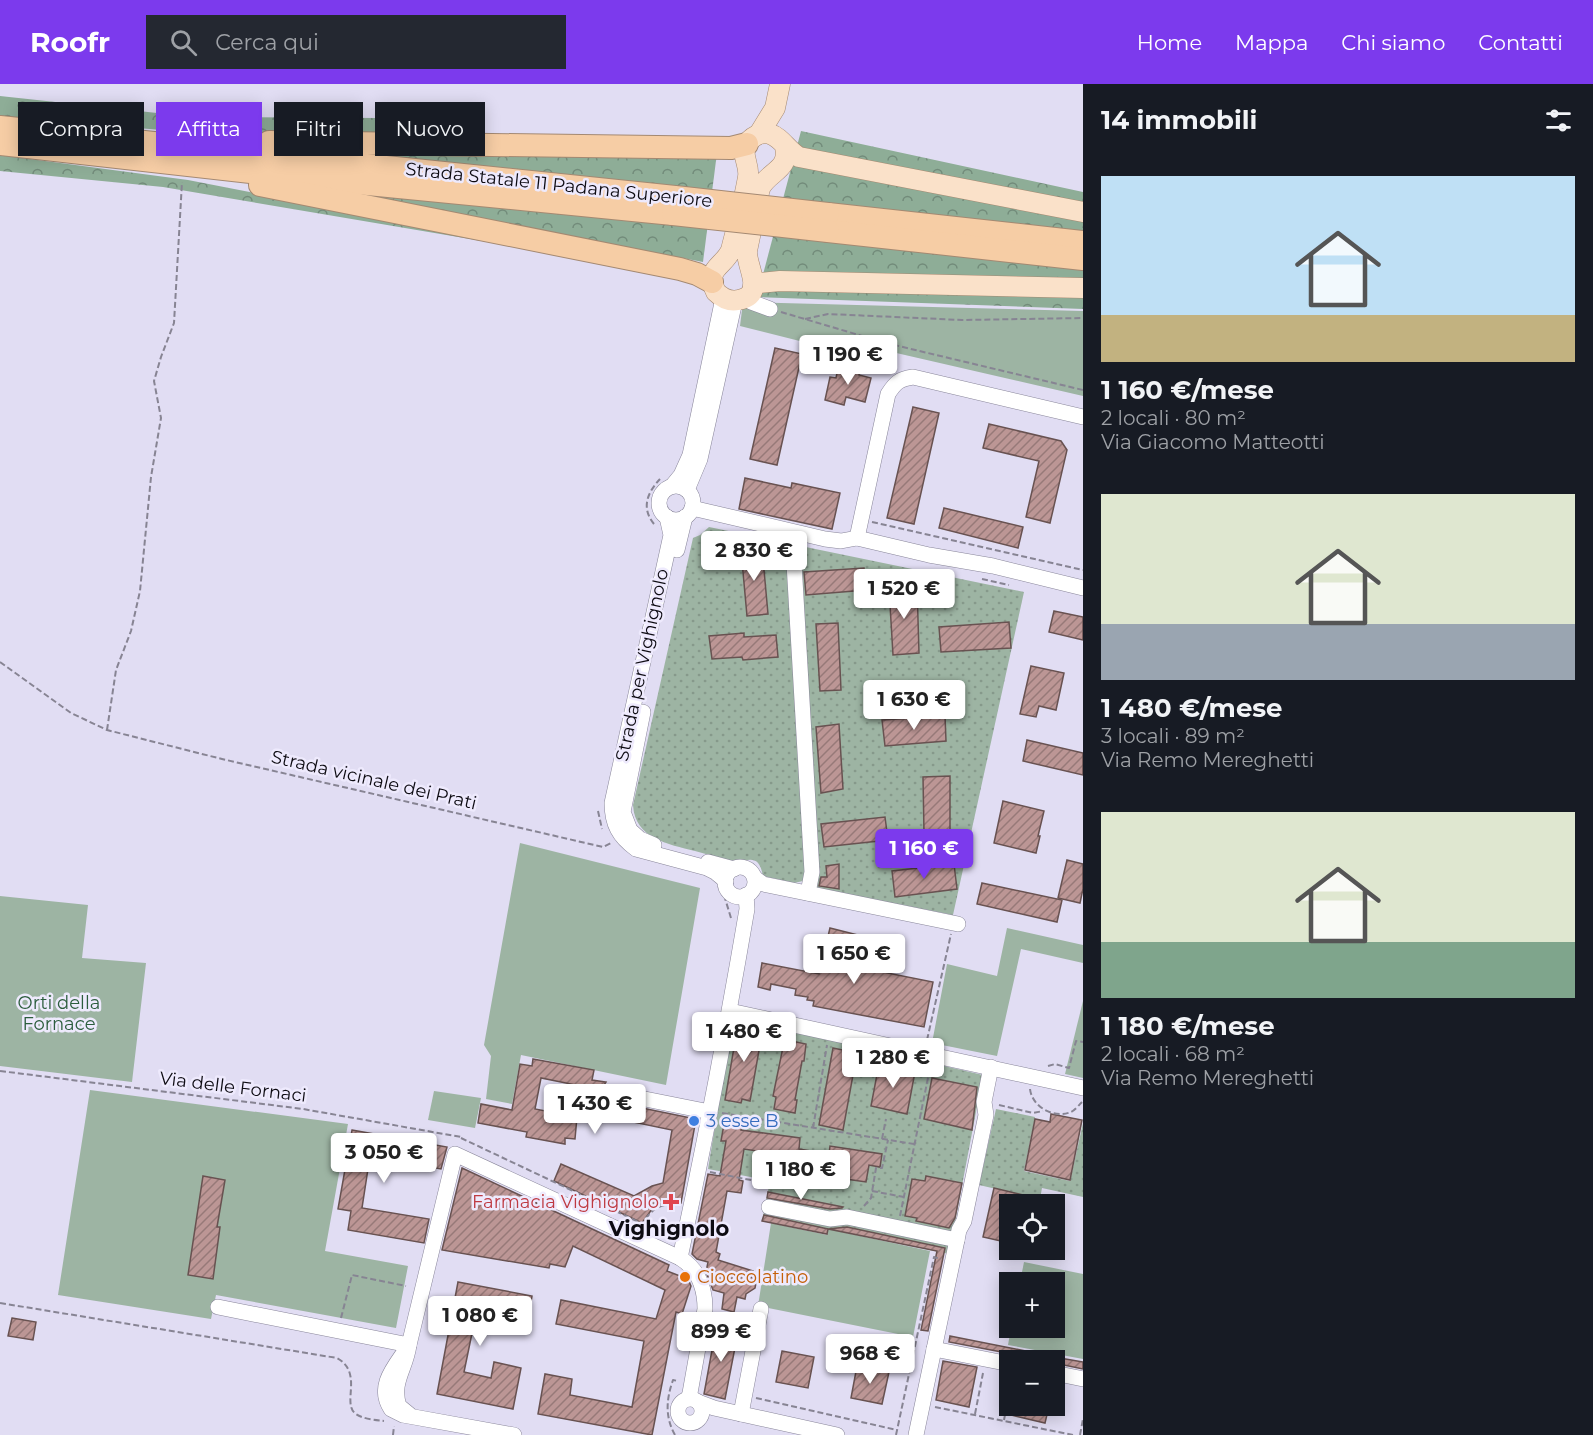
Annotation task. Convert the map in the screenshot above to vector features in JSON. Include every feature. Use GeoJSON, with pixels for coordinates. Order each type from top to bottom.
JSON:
{"type":"FeatureCollection","features":[{"type":"Feature","properties":{"kind":"highway","name":"Strada Statale 11 Padana Superiore"},"geometry":{"type":"LineString","coordinates":[[0,127],[195,164]]}},
{"type":"Feature","properties":{"kind":"highway"},"geometry":{"type":"LineString","coordinates":[[195,164],[270,142],[730,148],[753,139]]}},
{"type":"Feature","properties":{"kind":"highway","name":"Strada Statale 11 Padana Superiore"},"geometry":{"type":"LineString","coordinates":[[0,144],[828,222],[1083,242]]}},
{"type":"Feature","properties":{"kind":"highway"},"geometry":{"type":"LineString","coordinates":[[195,164],[269,188],[680,268],[734,293]]}},
{"type":"Feature","properties":{"kind":"highway","name":"Strada Statale 11 Padana Superiore"},"geometry":{"type":"LineString","coordinates":[[828,222],[1083,259]]}},
{"type":"Feature","properties":{"kind":"main road"},"geometry":{"type":"LineString","coordinates":[[734,293],[716,268],[728,257],[731,250],[748,176],[748,166],[744,156],[775,108],[780,84]]}},
{"type":"Feature","properties":{"kind":"main road"},"geometry":{"type":"LineString","coordinates":[[734,293],[754,277],[747,258],[747,251],[760,188],[764,181],[783,166],[786,156],[775,108]]}},
{"type":"Feature","properties":{"kind":"main road"},"geometry":{"type":"LineString","coordinates":[[753,139],[771,134],[799,157],[1083,212]]}},
{"type":"Feature","properties":{"kind":"main road"},"geometry":{"type":"LineString","coordinates":[[734,293],[759,283],[780,281],[1083,288]]}},
{"type":"Feature","properties":{"kind":"street"},"geometry":{"type":"LineString","coordinates":[[661,521],[675,520],[689,512],[693,501],[675,484],[690,456],[734,293],[770,309]]}},
{"type":"Feature","properties":{"kind":"street"},"geometry":{"type":"LineString","coordinates":[[857,538],[888,394],[901,378],[913,377],[1083,417]]}},
{"type":"Feature","properties":{"kind":"street","name":"Strada per Vighignolo"},"geometry":{"type":"LineString","coordinates":[[618,813],[612,803],[671,535],[661,521],[660,497],[675,484]]}},
{"type":"Feature","properties":{"kind":"street"},"geometry":{"type":"LineString","coordinates":[[689,512],[825,539],[841,541],[857,538],[929,555],[993,566],[1083,588]]}},
{"type":"Feature","properties":{"kind":"street","name":"Strada per Vighignolo"},"geometry":{"type":"LineString","coordinates":[[618,813],[689,512]]}},
{"type":"Feature","properties":{"kind":"street"},"geometry":{"type":"LineString","coordinates":[[794,563],[812,872],[808,893]]}},
{"type":"Feature","properties":{"kind":"street"},"geometry":{"type":"LineString","coordinates":[[618,813],[617,843],[707,868],[728,881]]}},
{"type":"Feature","properties":{"kind":"street"},"geometry":{"type":"LineString","coordinates":[[618,813],[630,830],[647,843],[728,881]]}},
{"type":"Feature","properties":{"kind":"street"},"geometry":{"type":"LineString","coordinates":[[680,1258],[700,1169],[751,891],[749,870],[743,867],[728,881],[728,890],[732,894],[751,891],[808,893],[955,923]]}},
{"type":"Feature","properties":{"kind":"street"},"geometry":{"type":"LineString","coordinates":[[729,1011],[1083,1088]]}},
{"type":"Feature","properties":{"kind":"street"},"geometry":{"type":"LineString","coordinates":[[916,1435],[952,1261],[959,1230],[964,1221],[986,1115],[984,1102],[991,1067]]}},
{"type":"Feature","properties":{"kind":"street"},"geometry":{"type":"LineString","coordinates":[[610,1092],[710,1112]]}},
{"type":"Feature","properties":{"kind":"street"},"geometry":{"type":"LineString","coordinates":[[514,1435],[410,1415],[399,1406],[395,1386],[405,1365],[455,1154],[680,1258],[695,1269],[705,1303],[694,1413],[741,1414],[768,1428],[837,1435]]}},
{"type":"Feature","properties":{"kind":"street"},"geometry":{"type":"LineString","coordinates":[[769,1207],[830,1218],[847,1217],[957,1240]]}},
{"type":"Feature","properties":{"kind":"street"},"geometry":{"type":"LineString","coordinates":[[218,1307],[409,1345]]}},
{"type":"Feature","properties":{"kind":"street"},"geometry":{"type":"LineString","coordinates":[[741,1414],[761,1309]]}},
{"type":"Feature","properties":{"kind":"street"},"geometry":{"type":"LineString","coordinates":[[934,1349],[999,1362]]}},
{"type":"Feature","properties":{"kind":"street"},"geometry":{"type":"LineString","coordinates":[[1065,1375],[1083,1379]]}},
{"type":"Feature","properties":{"kind":"path"},"geometry":{"type":"LineString","coordinates":[[108,730],[116,670],[131,631],[140,591],[152,477],[161,418],[154,381],[160,357],[174,323],[195,164]]}},
{"type":"Feature","properties":{"kind":"path"},"geometry":{"type":"LineString","coordinates":[[770,309],[886,344],[1083,390]]}},
{"type":"Feature","properties":{"kind":"path"},"geometry":{"type":"LineString","coordinates":[[805,320],[828,314],[962,320],[1083,318]]}},
{"type":"Feature","properties":{"kind":"path"},"geometry":{"type":"LineString","coordinates":[[661,521],[649,517],[646,507],[648,495],[659,479],[675,484]]}},
{"type":"Feature","properties":{"kind":"path","name":"Strada vicinale dei Prati"},"geometry":{"type":"LineString","coordinates":[[0,662],[71,713],[108,730],[222,759],[603,847],[617,843]]}},
{"type":"Feature","properties":{"kind":"path"},"geometry":{"type":"LineString","coordinates":[[600,802],[597,814],[600,826],[617,843]]}},
{"type":"Feature","properties":{"kind":"path"},"geometry":{"type":"LineString","coordinates":[[728,881],[731,919]]}},
{"type":"Feature","properties":{"kind":"path"},"geometry":{"type":"LineString","coordinates":[[898,1228],[929,1073],[920,1064],[955,923]]}},
{"type":"Feature","properties":{"kind":"path"},"geometry":{"type":"LineString","coordinates":[[813,1128],[828,1040]]}},
{"type":"Feature","properties":{"kind":"path"},"geometry":{"type":"LineString","coordinates":[[1043,1111],[1031,1095],[1034,1069],[1039,1070],[1055,1064],[1069,1068],[1076,1041],[1083,1042]]}},
{"type":"Feature","properties":{"kind":"path","name":"Via delle Fornaci"},"geometry":{"type":"LineString","coordinates":[[0,1071],[303,1109],[461,1137],[643,1224],[658,1207],[667,1204],[682,1205]]}},
{"type":"Feature","properties":{"kind":"path"},"geometry":{"type":"LineString","coordinates":[[984,1102],[1033,1113],[1043,1111],[1065,1113],[1072,1111],[1083,1101]]}},
{"type":"Feature","properties":{"kind":"path"},"geometry":{"type":"LineString","coordinates":[[710,1112],[914,1144]]}},
{"type":"Feature","properties":{"kind":"path"},"geometry":{"type":"LineString","coordinates":[[882,1139],[886,1119]]}},
{"type":"Feature","properties":{"kind":"path"},"geometry":{"type":"LineString","coordinates":[[455,1154],[461,1137]]}},
{"type":"Feature","properties":{"kind":"path"},"geometry":{"type":"LineString","coordinates":[[856,1219],[871,1198],[876,1168],[882,1168],[888,1140]]}},
{"type":"Feature","properties":{"kind":"path"},"geometry":{"type":"LineString","coordinates":[[700,1169],[766,1183]]}},
{"type":"Feature","properties":{"kind":"path"},"geometry":{"type":"LineString","coordinates":[[872,1191],[904,1197]]}},
{"type":"Feature","properties":{"kind":"path"},"geometry":{"type":"LineString","coordinates":[[896,1435],[934,1257],[952,1261]]}},
{"type":"Feature","properties":{"kind":"path"},"geometry":{"type":"LineString","coordinates":[[338,1330],[352,1275],[406,1286]]}},
{"type":"Feature","properties":{"kind":"path"},"geometry":{"type":"LineString","coordinates":[[0,1303],[337,1358],[345,1365],[352,1379],[351,1408],[353,1412],[385,1422]]}},
{"type":"Feature","properties":{"kind":"path"},"geometry":{"type":"LineString","coordinates":[[975,1414],[986,1359]]}},
{"type":"Feature","properties":{"kind":"path"},"geometry":{"type":"LineString","coordinates":[[744,1396],[897,1430]]}},
{"type":"Feature","properties":{"kind":"path"},"geometry":{"type":"LineString","coordinates":[[922,1404],[1073,1435]]}},
{"type":"Feature","properties":{"kind":"path"},"geometry":{"type":"LineString","coordinates":[[1004,1420],[1005,1416]]}},
{"type":"Feature","properties":{"kind":"path"},"geometry":{"type":"LineString","coordinates":[[1080,1435],[1083,1419]]}},
{"type":"Feature","properties":{"kind":"green space"},"geometry":{"type":"Polygon","coordinates":[[[0,96],[55,102],[18,102],[18,118],[0,116],[0,96]]]}},
{"type":"Feature","properties":{"kind":"green space"},"geometry":{"type":"Polygon","coordinates":[[[144,112],[156,113],[156,130],[144,129],[144,112]]]}},
{"type":"Feature","properties":{"kind":"green space"},"geometry":{"type":"Polygon","coordinates":[[[262,117],[274,117],[274,137],[262,136],[262,117]]]}},
{"type":"Feature","properties":{"kind":"green space"},"geometry":{"type":"Polygon","coordinates":[[[363,118],[375,118],[375,137],[363,137],[363,118]]]}},
{"type":"Feature","properties":{"kind":"green space"},"geometry":{"type":"Polygon","coordinates":[[[801,131],[1083,192],[1083,309],[757,297],[801,131]]]}},
{"type":"Feature","properties":{"kind":"green space"},"geometry":{"type":"Polygon","coordinates":[[[363,149],[375,149],[375,156],[485,156],[485,150],[717,153],[703,262],[306,185],[304,156],[363,156],[363,149]]]}},
{"type":"Feature","properties":{"kind":"green space"},"geometry":{"type":"Polygon","coordinates":[[[0,155],[188,180],[600,261],[163,187],[0,171],[0,155]]]}},
{"type":"Feature","properties":{"kind":"green space"},"geometry":{"type":"Polygon","coordinates":[[[743,302],[1083,311],[1083,396],[892,352],[883,362],[740,326],[743,302]]]}},
{"type":"Feature","properties":{"kind":"green space"},"geometry":{"type":"Polygon","coordinates":[[[709,527],[1024,592],[953,915],[817,888],[817,873],[808,872],[803,881],[794,883],[763,876],[761,868],[754,860],[736,862],[674,846],[646,833],[640,826],[633,805],[693,538],[709,527]]]}},
{"type":"Feature","properties":{"kind":"green space"},"geometry":{"type":"Polygon","coordinates":[[[520,843],[700,888],[666,1085],[521,1055],[512,1104],[486,1099],[491,1056],[484,1045],[520,843]]]}},
{"type":"Feature","properties":{"kind":"green space","name":"Orti della Fornace"},"geometry":{"type":"Polygon","coordinates":[[[0,896],[88,905],[82,958],[146,963],[132,1082],[0,1066],[0,896]]]}},
{"type":"Feature","properties":{"kind":"green space"},"geometry":{"type":"Polygon","coordinates":[[[1007,928],[1083,945],[1083,963],[1021,949],[997,1056],[932,1043],[947,964],[997,976],[1007,928]]]}},
{"type":"Feature","properties":{"kind":"green space"},"geometry":{"type":"Polygon","coordinates":[[[1083,1001],[1083,1078],[1065,1074],[1083,1001]]]}},
{"type":"Feature","properties":{"kind":"green space"},"geometry":{"type":"Polygon","coordinates":[[[741,1019],[983,1075],[949,1254],[828,1229],[827,1234],[762,1221],[769,1186],[766,1185],[767,1180],[708,1169],[732,1023],[741,1019]]]}},
{"type":"Feature","properties":{"kind":"green space"},"geometry":{"type":"Polygon","coordinates":[[[90,1090],[348,1124],[325,1251],[408,1266],[396,1328],[216,1295],[211,1319],[58,1295],[90,1090]]]}},
{"type":"Feature","properties":{"kind":"green space"},"geometry":{"type":"Polygon","coordinates":[[[434,1091],[481,1098],[475,1128],[428,1120],[434,1091]]]}},
{"type":"Feature","properties":{"kind":"green space"},"geometry":{"type":"Polygon","coordinates":[[[996,1109],[1035,1117],[1024,1171],[1070,1181],[1083,1123],[1083,1197],[1042,1188],[1041,1194],[1018,1194],[979,1185],[996,1109]]]}},
{"type":"Feature","properties":{"kind":"green space"},"geometry":{"type":"Polygon","coordinates":[[[771,1223],[827,1235],[828,1229],[930,1251],[913,1337],[758,1306],[771,1223]]]}},
{"type":"Feature","properties":{"kind":"green space"},"geometry":{"type":"Polygon","coordinates":[[[1024,1262],[1083,1274],[1083,1359],[1065,1356],[1065,1350],[1035,1350],[1008,1345],[1009,1338],[1065,1338],[1065,1272],[1022,1272],[1024,1262]]]}},
{"type":"Feature","properties":{"kind":"building"},"geometry":{"type":"Polygon","coordinates":[[[775,348],[802,354],[777,465],[750,459],[775,348]]]}},
{"type":"Feature","properties":{"kind":"building"},"geometry":{"type":"Polygon","coordinates":[[[839,364],[860,369],[859,375],[871,378],[865,402],[846,397],[844,405],[825,400],[830,377],[836,378],[839,364]]]}},
{"type":"Feature","properties":{"kind":"building"},"geometry":{"type":"Polygon","coordinates":[[[913,407],[939,413],[914,524],[887,518],[913,407]]]}},
{"type":"Feature","properties":{"kind":"building"},"geometry":{"type":"Polygon","coordinates":[[[989,424],[1061,441],[1067,450],[1050,523],[1026,517],[1039,461],[983,448],[989,424]]]}},
{"type":"Feature","properties":{"kind":"building"},"geometry":{"type":"Polygon","coordinates":[[[745,478],[791,488],[792,483],[840,493],[832,529],[739,509],[745,478]]]}},
{"type":"Feature","properties":{"kind":"building"},"geometry":{"type":"Polygon","coordinates":[[[944,508],[1023,527],[1018,548],[939,528],[944,508]]]}},
{"type":"Feature","properties":{"kind":"building"},"geometry":{"type":"Polygon","coordinates":[[[762,548],[768,614],[747,616],[741,550],[762,548]]]}},
{"type":"Feature","properties":{"kind":"building"},"geometry":{"type":"Polygon","coordinates":[[[864,568],[866,590],[806,595],[804,572],[864,568]]]}},
{"type":"Feature","properties":{"kind":"building"},"geometry":{"type":"Polygon","coordinates":[[[917,586],[919,653],[893,655],[889,588],[917,586]]]}},
{"type":"Feature","properties":{"kind":"building"},"geometry":{"type":"Polygon","coordinates":[[[1054,611],[1083,617],[1083,640],[1049,632],[1054,611]]]}},
{"type":"Feature","properties":{"kind":"building"},"geometry":{"type":"Polygon","coordinates":[[[1009,622],[1011,648],[941,652],[939,627],[1009,622]]]}},
{"type":"Feature","properties":{"kind":"building"},"geometry":{"type":"Polygon","coordinates":[[[838,623],[841,690],[820,691],[816,624],[838,623]]]}},
{"type":"Feature","properties":{"kind":"building"},"geometry":{"type":"Polygon","coordinates":[[[744,633],[744,637],[776,635],[778,657],[743,660],[742,657],[712,659],[709,636],[744,633]]]}},
{"type":"Feature","properties":{"kind":"building"},"geometry":{"type":"Polygon","coordinates":[[[1031,666],[1064,673],[1056,710],[1039,706],[1036,717],[1020,714],[1031,666]]]}},
{"type":"Feature","properties":{"kind":"building"},"geometry":{"type":"Polygon","coordinates":[[[945,716],[946,741],[885,746],[882,720],[945,716]]]}},
{"type":"Feature","properties":{"kind":"building"},"geometry":{"type":"Polygon","coordinates":[[[839,724],[843,789],[821,793],[816,727],[839,724]]]}},
{"type":"Feature","properties":{"kind":"building"},"geometry":{"type":"Polygon","coordinates":[[[1027,740],[1083,753],[1083,775],[1023,761],[1027,740]]]}},
{"type":"Feature","properties":{"kind":"building"},"geometry":{"type":"Polygon","coordinates":[[[950,776],[950,834],[924,833],[923,777],[950,776]]]}},
{"type":"Feature","properties":{"kind":"building"},"geometry":{"type":"Polygon","coordinates":[[[1003,801],[1044,811],[1036,853],[994,843],[1003,801]]]}},
{"type":"Feature","properties":{"kind":"building"},"geometry":{"type":"Polygon","coordinates":[[[885,817],[888,840],[824,847],[821,824],[885,817]]]}},
{"type":"Feature","properties":{"kind":"building"},"geometry":{"type":"Polygon","coordinates":[[[1067,860],[1083,864],[1083,889],[1080,903],[1058,898],[1067,860]]]}},
{"type":"Feature","properties":{"kind":"building"},"geometry":{"type":"Polygon","coordinates":[[[839,864],[839,889],[819,886],[821,877],[827,877],[826,866],[839,864]]]}},
{"type":"Feature","properties":{"kind":"building"},"geometry":{"type":"Polygon","coordinates":[[[954,864],[957,889],[895,897],[892,871],[954,864]]]}},
{"type":"Feature","properties":{"kind":"building"},"geometry":{"type":"Polygon","coordinates":[[[982,883],[1062,900],[1057,922],[977,904],[982,883]]]}},
{"type":"Feature","properties":{"kind":"building"},"geometry":{"type":"Polygon","coordinates":[[[830,928],[858,935],[852,966],[933,982],[924,1027],[813,1006],[814,1001],[807,1000],[808,997],[795,995],[796,989],[771,984],[770,990],[758,987],[762,963],[819,974],[830,928]]]}},
{"type":"Feature","properties":{"kind":"building"},"geometry":{"type":"Polygon","coordinates":[[[738,1024],[763,1028],[750,1101],[742,1099],[741,1103],[725,1100],[738,1024]]]}},
{"type":"Feature","properties":{"kind":"building"},"geometry":{"type":"Polygon","coordinates":[[[787,1040],[806,1044],[795,1100],[797,1100],[795,1113],[774,1109],[776,1097],[773,1096],[783,1047],[786,1047],[787,1040]]]}},
{"type":"Feature","properties":{"kind":"building"},"geometry":{"type":"Polygon","coordinates":[[[833,1048],[857,1053],[843,1130],[819,1125],[833,1048]]]}},
{"type":"Feature","properties":{"kind":"building"},"geometry":{"type":"Polygon","coordinates":[[[533,1059],[594,1070],[592,1080],[606,1082],[601,1095],[608,1101],[696,1119],[681,1203],[659,1204],[652,1209],[642,1223],[554,1181],[561,1164],[634,1196],[663,1183],[672,1130],[580,1111],[581,1086],[541,1078],[535,1109],[577,1117],[575,1139],[565,1138],[565,1144],[526,1137],[527,1132],[478,1123],[481,1104],[512,1110],[520,1064],[532,1066],[533,1059]]]}},
{"type":"Feature","properties":{"kind":"building"},"geometry":{"type":"Polygon","coordinates":[[[879,1064],[915,1072],[907,1114],[871,1106],[879,1064]]]}},
{"type":"Feature","properties":{"kind":"building"},"geometry":{"type":"Polygon","coordinates":[[[932,1078],[977,1087],[972,1130],[924,1119],[932,1078]]]}},
{"type":"Feature","properties":{"kind":"building"},"geometry":{"type":"Polygon","coordinates":[[[1051,1114],[1082,1120],[1070,1180],[1025,1170],[1035,1119],[1050,1122],[1051,1114]]]}},
{"type":"Feature","properties":{"kind":"building"},"geometry":{"type":"Polygon","coordinates":[[[725,1118],[742,1121],[741,1130],[800,1138],[799,1149],[829,1154],[830,1146],[882,1154],[880,1167],[869,1165],[866,1182],[846,1179],[847,1167],[812,1162],[811,1167],[803,1165],[802,1175],[775,1171],[778,1154],[744,1149],[739,1180],[743,1181],[741,1193],[727,1191],[716,1252],[720,1254],[718,1260],[753,1271],[751,1276],[756,1283],[755,1288],[746,1294],[745,1299],[737,1297],[734,1312],[722,1309],[724,1293],[713,1290],[706,1272],[708,1262],[697,1259],[692,1254],[708,1174],[720,1176],[726,1141],[721,1141],[725,1118]]]}},
{"type":"Feature","properties":{"kind":"building"},"geometry":{"type":"Polygon","coordinates":[[[352,1130],[447,1147],[441,1169],[370,1156],[362,1208],[429,1219],[424,1243],[348,1230],[351,1211],[338,1209],[352,1130]]]}},
{"type":"Feature","properties":{"kind":"building"},"geometry":{"type":"Polygon","coordinates":[[[462,1168],[669,1265],[667,1271],[688,1279],[691,1286],[682,1314],[676,1312],[652,1435],[538,1414],[545,1374],[572,1379],[570,1395],[632,1407],[644,1341],[556,1324],[561,1300],[656,1319],[665,1290],[573,1246],[565,1267],[550,1264],[549,1268],[442,1250],[462,1168]]]}},
{"type":"Feature","properties":{"kind":"building"},"geometry":{"type":"Polygon","coordinates":[[[203,1176],[225,1180],[217,1227],[220,1227],[213,1279],[188,1275],[203,1176]]]}},
{"type":"Feature","properties":{"kind":"building"},"geometry":{"type":"Polygon","coordinates":[[[926,1176],[962,1183],[955,1218],[949,1228],[916,1221],[917,1218],[905,1216],[912,1179],[925,1181],[926,1176]]]}},
{"type":"Feature","properties":{"kind":"building"},"geometry":{"type":"Polygon","coordinates":[[[994,1188],[1019,1194],[999,1194],[999,1241],[983,1237],[994,1188]]]}},
{"type":"Feature","properties":{"kind":"building"},"geometry":{"type":"Polygon","coordinates":[[[768,1192],[843,1207],[830,1209],[767,1198],[768,1192]]]}},
{"type":"Feature","properties":{"kind":"building"},"geometry":{"type":"Polygon","coordinates":[[[764,1215],[828,1229],[827,1234],[762,1221],[764,1215]]]}},
{"type":"Feature","properties":{"kind":"building"},"geometry":{"type":"Polygon","coordinates":[[[847,1227],[945,1248],[928,1331],[921,1330],[937,1251],[828,1229],[847,1227]]]}},
{"type":"Feature","properties":{"kind":"building"},"geometry":{"type":"Polygon","coordinates":[[[458,1282],[532,1296],[528,1319],[477,1309],[464,1372],[491,1378],[494,1362],[521,1368],[513,1409],[437,1394],[458,1282]]]}},
{"type":"Feature","properties":{"kind":"building"},"geometry":{"type":"Polygon","coordinates":[[[12,1318],[36,1322],[33,1340],[8,1336],[12,1318]]]}},
{"type":"Feature","properties":{"kind":"building"},"geometry":{"type":"Polygon","coordinates":[[[716,1328],[738,1332],[725,1399],[704,1394],[716,1328]]]}},
{"type":"Feature","properties":{"kind":"building"},"geometry":{"type":"Polygon","coordinates":[[[950,1336],[1021,1350],[999,1352],[949,1342],[950,1336]]]}},
{"type":"Feature","properties":{"kind":"building"},"geometry":{"type":"Polygon","coordinates":[[[782,1351],[814,1357],[808,1388],[776,1382],[782,1351]]]}},
{"type":"Feature","properties":{"kind":"building"},"geometry":{"type":"Polygon","coordinates":[[[1065,1359],[1083,1362],[1083,1369],[1065,1365],[1065,1359]]]}},
{"type":"Feature","properties":{"kind":"building"},"geometry":{"type":"Polygon","coordinates":[[[943,1361],[977,1367],[969,1407],[936,1400],[943,1361]]]}},
{"type":"Feature","properties":{"kind":"building"},"geometry":{"type":"Polygon","coordinates":[[[857,1366],[889,1372],[882,1404],[851,1398],[857,1366]]]}},
{"type":"Feature","properties":{"kind":"building"},"geometry":{"type":"Polygon","coordinates":[[[1015,1416],[1047,1416],[1045,1423],[1015,1416]]]}},
{"type":"Feature","properties":{"kind":"place","name":"3 esse B"},"geometry":{"type":"Point","coordinates":[694,1121]}},
{"type":"Feature","properties":{"kind":"place","name":"Farmacia Vighignolo"},"geometry":{"type":"Point","coordinates":[671,1202]}},
{"type":"Feature","properties":{"kind":"place","name":"Cioccolatino"},"geometry":{"type":"Point","coordinates":[685,1277]}},
{"type":"Feature","properties":{"kind":"district","name":"Vighignolo"},"geometry":{"type":"Point","coordinates":[669,1229]}}]}
